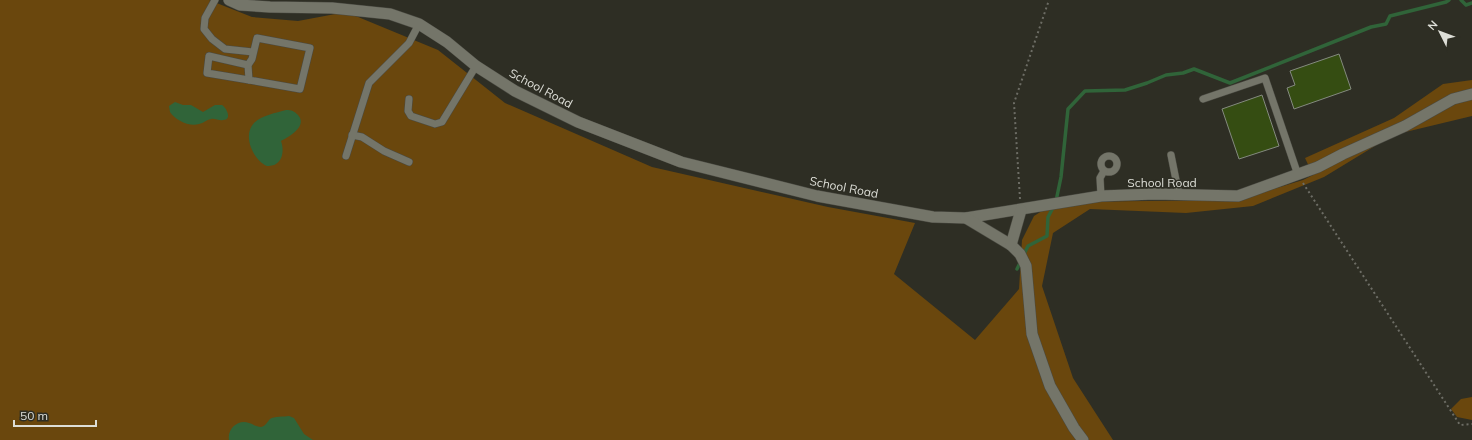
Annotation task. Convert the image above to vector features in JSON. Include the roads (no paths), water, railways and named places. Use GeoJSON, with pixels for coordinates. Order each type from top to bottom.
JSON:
{"type":"FeatureCollection","features":[{"type":"Feature","properties":{"kind":"street","name":"School Road"},"geometry":{"type":"LineString","coordinates":[[229,0],[240,5],[332,8],[390,14],[419,24],[447,42],[476,66],[515,91],[578,122],[681,162],[817,196],[933,217],[966,218],[1101,196],[1156,194],[1238,196],[1298,175],[1405,126],[1453,99],[1472,94]]}},
{"type":"Feature","properties":{"kind":"street"},"geometry":{"type":"LineString","coordinates":[[1011,245],[1021,210]]}},
{"type":"Feature","properties":{"kind":"street"},"geometry":{"type":"LineString","coordinates":[[966,218],[1011,245],[1020,254],[1026,266],[1032,334],[1050,386],[1074,428],[1083,440]]}},
{"type":"Feature","properties":{"kind":"lane"},"geometry":{"type":"LineString","coordinates":[[215,0],[205,18],[204,29],[212,39],[225,49],[253,52]]}},
{"type":"Feature","properties":{"kind":"lane"},"geometry":{"type":"LineString","coordinates":[[346,156],[369,83],[409,43],[419,24]]}},
{"type":"Feature","properties":{"kind":"lane"},"geometry":{"type":"LineString","coordinates":[[248,65],[209,56],[207,73],[300,89],[310,48],[256,38],[252,59],[248,65],[249,80]]}},
{"type":"Feature","properties":{"kind":"lane"},"geometry":{"type":"LineString","coordinates":[[410,99],[408,111],[411,116],[434,124],[442,122],[476,66]]}},
{"type":"Feature","properties":{"kind":"lane"},"geometry":{"type":"LineString","coordinates":[[1203,99],[1265,78],[1298,175]]}},
{"type":"Feature","properties":{"kind":"lane"},"geometry":{"type":"LineString","coordinates":[[352,135],[362,137],[409,162]]}},
{"type":"Feature","properties":{"kind":"lane"},"geometry":{"type":"LineString","coordinates":[[1171,155],[1179,194]]}},
{"type":"Feature","properties":{"kind":"lane"},"geometry":{"type":"LineString","coordinates":[[1101,196],[1100,178],[1104,170]]}},
{"type":"Feature","properties":{"kind":"waterway"},"geometry":{"type":"LineString","coordinates":[[1056,201],[1061,177],[1068,109],[1085,91],[1125,90],[1166,75],[1183,73],[1194,69],[1230,83],[1371,27],[1386,24],[1390,16],[1449,0]]}},
{"type":"Feature","properties":{"kind":"waterway"},"geometry":{"type":"LineString","coordinates":[[1461,0],[1466,5],[1472,3]]}},
{"type":"Feature","properties":{"kind":"waterway"},"geometry":{"type":"LineString","coordinates":[[1023,256],[1028,246],[1047,236],[1048,217],[1054,206]]}},
{"type":"Feature","properties":{"kind":"waterway"},"geometry":{"type":"LineString","coordinates":[[1017,269],[1021,261]]}}]}
